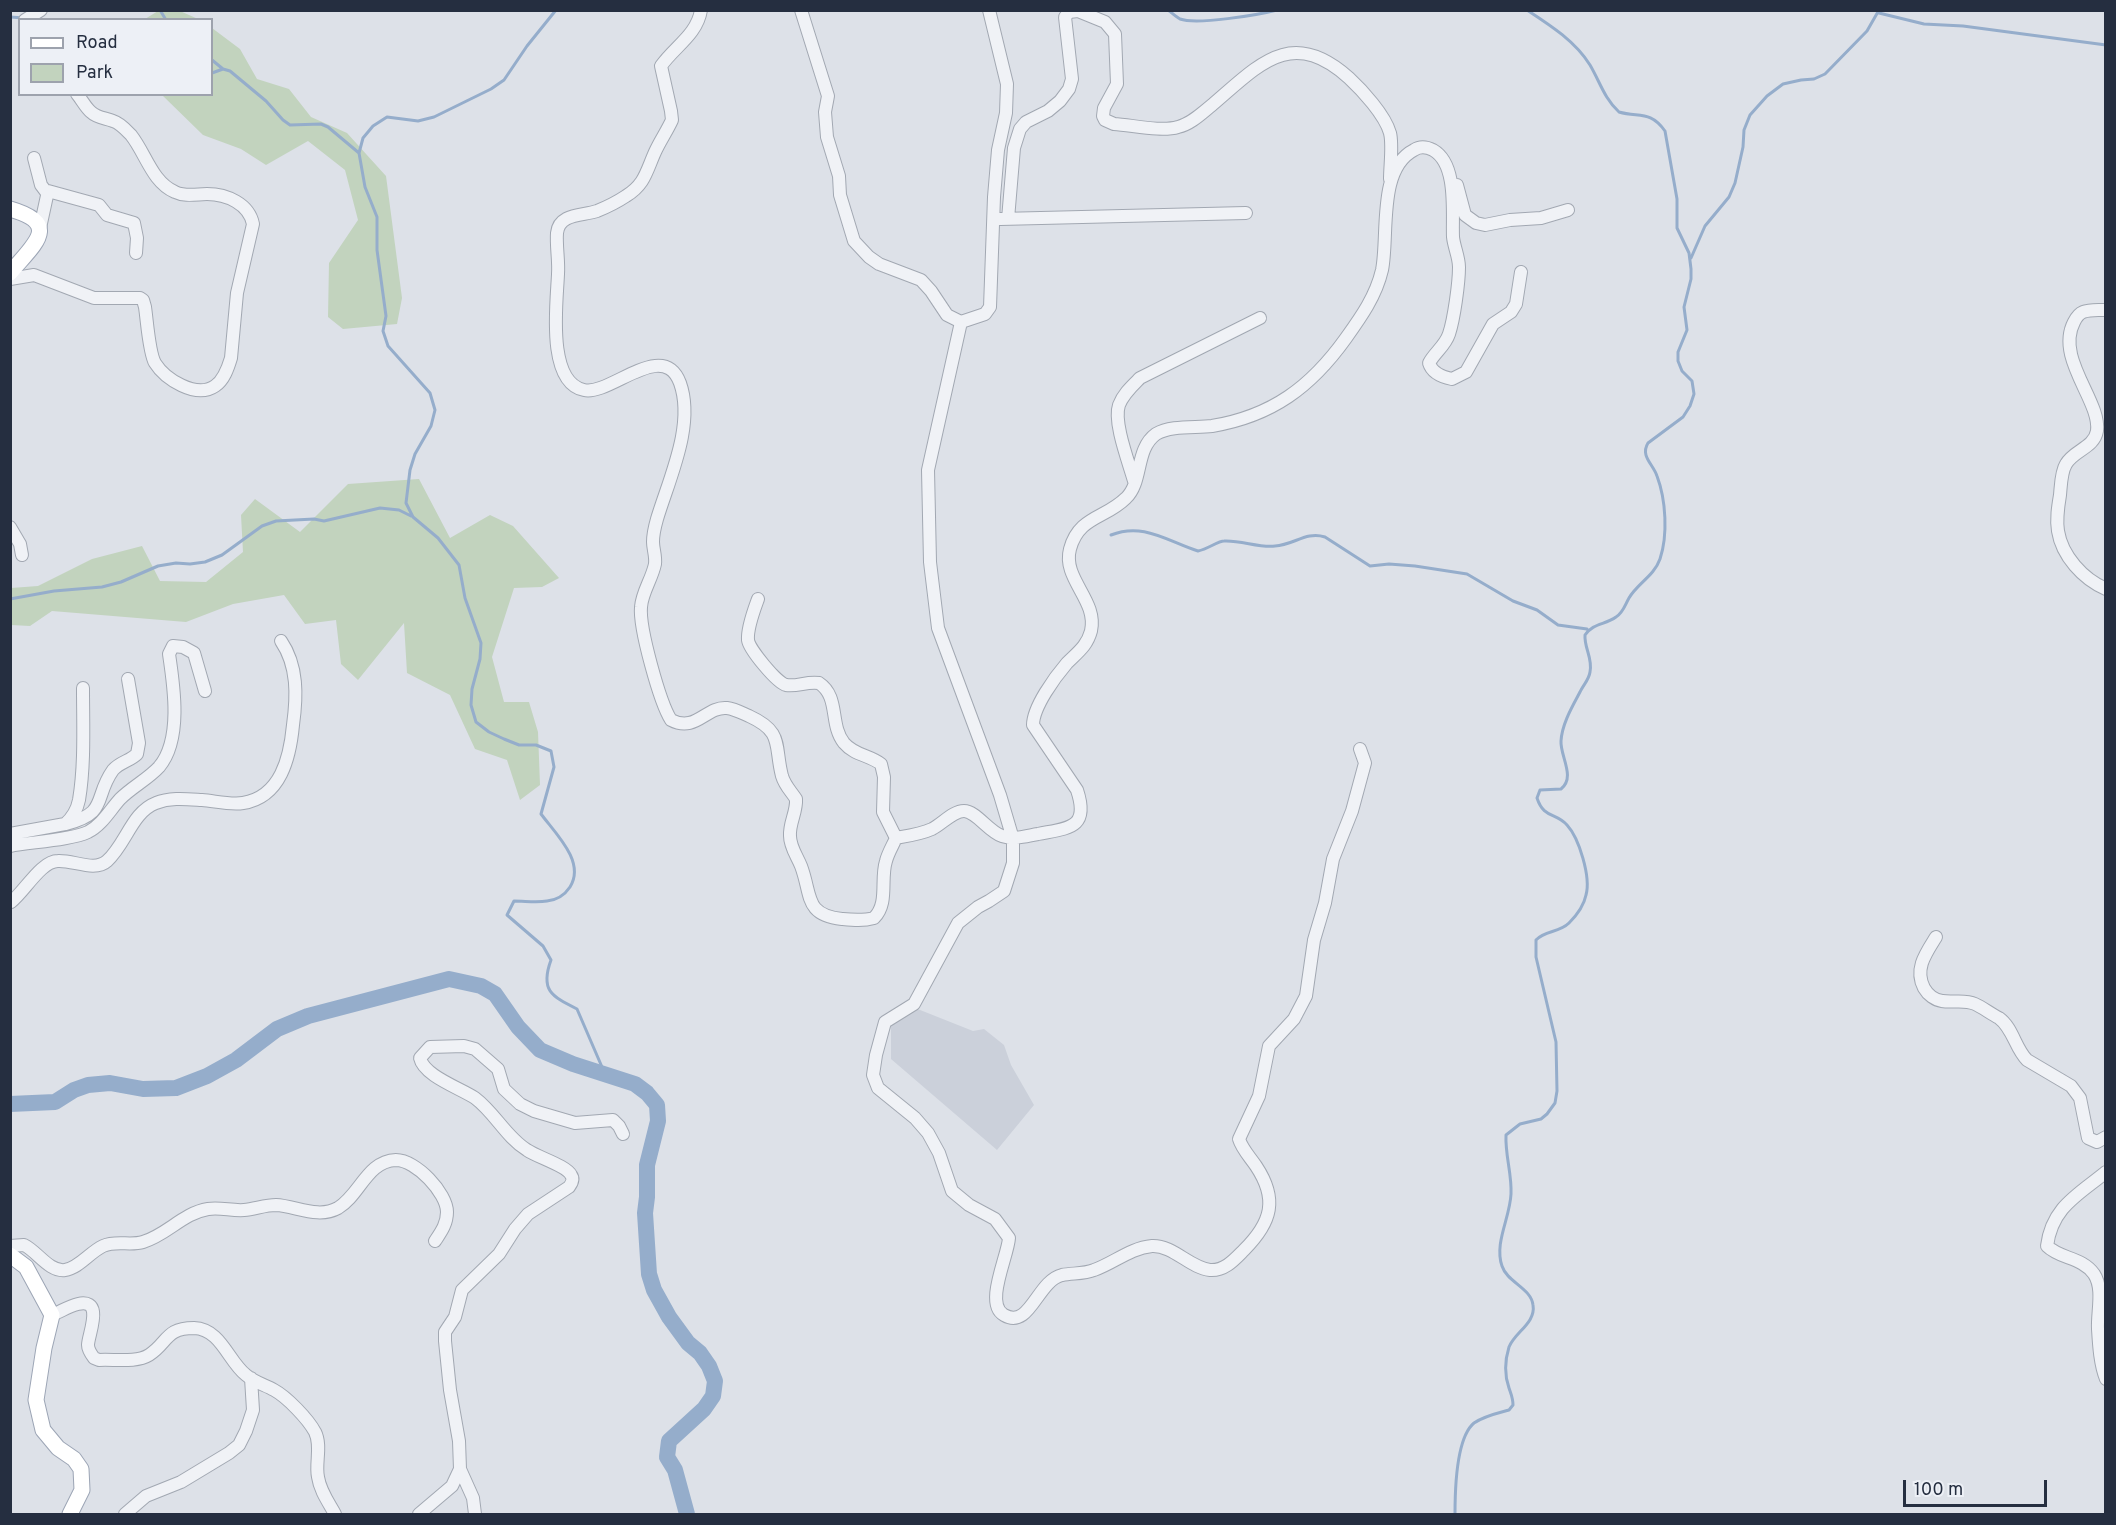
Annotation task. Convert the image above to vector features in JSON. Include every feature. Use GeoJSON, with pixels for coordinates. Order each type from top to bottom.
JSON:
{"type":"FeatureCollection","features":[{"type":"Feature","properties":{"kind":"main road"},"geometry":{"type":"LineString","coordinates":[[10,209],[33,218],[40,228],[36,242],[10,273]]}},
{"type":"Feature","properties":{"kind":"main road"},"geometry":{"type":"LineString","coordinates":[[10,1255],[26,1267],[52,1315],[36,1400],[44,1430],[58,1448],[74,1459],[81,1469],[82,1490],[70,1515]]}},
{"type":"Feature","properties":{"kind":"street"},"geometry":{"type":"LineString","coordinates":[[28,18],[41,10]]}},
{"type":"Feature","properties":{"kind":"street"},"geometry":{"type":"LineString","coordinates":[[701,10],[694,31],[661,66],[672,120],[643,181],[627,196],[596,212],[569,218],[559,226],[555,337],[557,350],[567,376],[579,389],[585,391],[591,391],[651,366],[670,369],[677,375],[681,387],[683,412],[680,444],[672,478],[656,523],[653,543],[655,562],[641,608],[645,644],[671,720],[689,724],[714,711],[728,708],[759,721],[770,729],[775,736],[782,777],[796,800],[796,811],[789,834],[790,844],[801,865],[812,904],[823,915],[857,920],[867,920],[877,915],[882,902],[885,861],[896,838]]}},
{"type":"Feature","properties":{"kind":"street"},"geometry":{"type":"LineString","coordinates":[[801,10],[828,96],[825,112],[827,136],[839,176],[840,195],[854,241],[861,250],[879,264],[921,280],[932,291],[947,315],[961,322],[985,314],[990,307],[998,150],[1006,113],[1007,84],[989,10]]}},
{"type":"Feature","properties":{"kind":"street"},"geometry":{"type":"LineString","coordinates":[[896,838],[931,829],[965,811],[976,817],[993,833],[1012,839],[1067,830],[1076,822],[1081,813],[1077,790],[1033,725],[1036,707],[1066,665],[1085,646],[1090,633],[1092,613],[1072,575],[1068,561],[1075,537],[1086,522],[1127,497],[1146,445],[1158,434],[1174,429],[1213,426],[1245,417],[1293,395],[1318,374],[1352,329],[1373,295],[1383,261],[1390,182],[1390,133],[1378,112],[1359,88],[1333,64],[1317,56],[1295,53],[1263,62],[1195,119],[1179,127],[1168,129],[1114,124],[1103,116],[1104,108],[1118,84],[1114,34],[1105,22],[1078,11],[1069,12],[1065,17],[1072,79],[1069,89],[1048,111],[1026,122],[1016,138],[1008,219]]}},
{"type":"Feature","properties":{"kind":"street"},"geometry":{"type":"LineString","coordinates":[[10,279],[34,275],[62,287],[101,299],[140,298],[145,307],[154,362],[176,382],[196,390],[206,389],[215,386],[227,370],[231,358],[238,286],[253,224],[251,215],[241,204],[226,197],[180,195],[166,187],[156,177],[139,146],[129,134],[114,121],[91,112],[79,96]]}},
{"type":"Feature","properties":{"kind":"street"},"geometry":{"type":"LineString","coordinates":[[1390,182],[1403,159],[1416,149],[1429,148],[1452,168],[1465,215],[1476,223],[1485,225],[1516,219],[1541,218],[1568,210]]}},
{"type":"Feature","properties":{"kind":"street"},"geometry":{"type":"LineString","coordinates":[[1441,157],[1447,165],[1450,179],[1454,240],[1459,265],[1450,332],[1441,350],[1429,363],[1437,373],[1452,379],[1466,372],[1493,324],[1511,312],[1516,304],[1521,272]]}},
{"type":"Feature","properties":{"kind":"street"},"geometry":{"type":"LineString","coordinates":[[34,158],[41,185],[47,193],[40,228]]}},
{"type":"Feature","properties":{"kind":"street"},"geometry":{"type":"LineString","coordinates":[[47,193],[48,191],[99,205],[107,215],[134,223],[137,238],[136,253]]}},
{"type":"Feature","properties":{"kind":"street"},"geometry":{"type":"LineString","coordinates":[[993,219],[1246,213]]}},
{"type":"Feature","properties":{"kind":"street"},"geometry":{"type":"LineString","coordinates":[[2106,310],[2084,311],[2075,320],[2071,329],[2073,362],[2095,417],[2097,428],[2094,440],[2073,456],[2064,469],[2057,529],[2060,544],[2070,560],[2082,574],[2106,589]]}},
{"type":"Feature","properties":{"kind":"street"},"geometry":{"type":"LineString","coordinates":[[1134,482],[1118,420],[1119,406],[1126,393],[1140,378],[1260,318]]}},
{"type":"Feature","properties":{"kind":"street"},"geometry":{"type":"LineString","coordinates":[[961,322],[928,470],[930,562],[938,628],[1000,795],[1012,839],[1014,863],[1004,891],[958,923],[914,1004],[885,1022],[873,1075],[878,1088],[915,1118],[934,1141],[952,1191],[969,1205],[994,1219],[1009,1238],[998,1281],[996,1300],[1000,1312],[1013,1318],[1023,1315],[1053,1278],[1094,1270],[1134,1250],[1160,1246],[1209,1270],[1220,1269],[1230,1264],[1250,1245],[1269,1213],[1271,1202],[1269,1189],[1239,1139],[1259,1096],[1269,1046],[1294,1019],[1306,996],[1314,940],[1325,903],[1333,859],[1352,811],[1365,763],[1360,749]]}},
{"type":"Feature","properties":{"kind":"street"},"geometry":{"type":"LineString","coordinates":[[10,527],[20,544],[22,555]]}},
{"type":"Feature","properties":{"kind":"street"},"geometry":{"type":"LineString","coordinates":[[758,599],[749,633],[750,646],[783,684],[796,685],[813,682],[819,683],[828,691],[837,731],[842,741],[854,752],[881,764],[884,777],[883,812],[896,838]]}},
{"type":"Feature","properties":{"kind":"street"},"geometry":{"type":"LineString","coordinates":[[11,903],[22,893],[39,870],[49,862],[92,866],[105,863],[130,831],[142,811],[158,802],[187,799],[241,804],[263,796],[271,789],[285,767],[291,744],[296,706],[294,671],[288,651],[281,641]]}},
{"type":"Feature","properties":{"kind":"street"},"geometry":{"type":"LineString","coordinates":[[10,846],[74,836],[92,830],[121,798],[158,769],[172,741],[174,709],[169,654],[173,646],[183,647],[194,653],[205,691]]}},
{"type":"Feature","properties":{"kind":"street"},"geometry":{"type":"LineString","coordinates":[[10,834],[83,819],[96,809],[114,769],[137,754],[139,743],[128,680]]}},
{"type":"Feature","properties":{"kind":"street"},"geometry":{"type":"LineString","coordinates":[[65,824],[79,801],[83,742],[83,688]]}},
{"type":"Feature","properties":{"kind":"street"},"geometry":{"type":"LineString","coordinates":[[1936,937],[1921,962],[1919,972],[1926,991],[1933,998],[1941,1001],[1975,1004],[1999,1018],[2027,1060],[2071,1086],[2080,1098],[2088,1138],[2097,1142],[2106,1137]]}},
{"type":"Feature","properties":{"kind":"street"},"geometry":{"type":"LineString","coordinates":[[475,1515],[473,1498],[460,1469],[459,1441],[450,1390],[445,1332],[455,1317],[462,1290],[499,1254],[528,1214],[569,1188],[572,1176],[566,1169],[526,1150],[477,1100],[433,1075],[422,1066],[420,1058],[423,1052],[430,1047],[465,1046],[475,1049],[498,1070],[504,1089],[520,1104],[534,1111],[575,1123],[613,1120],[623,1134]]}},
{"type":"Feature","properties":{"kind":"street"},"geometry":{"type":"LineString","coordinates":[[10,1246],[24,1245],[51,1266],[63,1271],[73,1268],[106,1245],[146,1241],[196,1212],[209,1209],[245,1210],[279,1205],[326,1212],[338,1208],[345,1202],[379,1165],[398,1160],[424,1174],[444,1201],[447,1211],[446,1222],[435,1240]]}},
{"type":"Feature","properties":{"kind":"street"},"geometry":{"type":"LineString","coordinates":[[2106,1172],[2066,1203],[2055,1219],[2048,1236],[2047,1246],[2051,1251],[2084,1264],[2098,1282],[2098,1328],[2101,1359],[2106,1379]]}},
{"type":"Feature","properties":{"kind":"street"},"geometry":{"type":"LineString","coordinates":[[52,1315],[78,1304],[90,1307],[94,1317],[88,1346],[94,1358],[99,1360],[144,1357],[176,1330],[195,1328],[206,1331],[227,1350],[241,1370],[251,1378],[285,1396],[315,1432],[320,1486],[335,1515]]}},
{"type":"Feature","properties":{"kind":"street"},"geometry":{"type":"LineString","coordinates":[[125,1515],[146,1496],[181,1482],[239,1445],[253,1410],[251,1378]]}},
{"type":"Feature","properties":{"kind":"street"},"geometry":{"type":"LineString","coordinates":[[419,1515],[452,1486],[460,1469]]}},
{"type":"Feature","properties":{"kind":"shaded area"},"geometry":{"type":"Polygon","coordinates":[[[905,1004],[973,1031],[984,1029],[1004,1045],[1011,1065],[1034,1105],[997,1150],[891,1059],[891,1026],[905,1004]]]}},
{"type":"Feature","properties":{"kind":"green space"},"geometry":{"type":"Polygon","coordinates":[[[158,11],[180,11],[196,18],[147,18],[158,11]]]}},
{"type":"Feature","properties":{"kind":"green space"},"geometry":{"type":"Polygon","coordinates":[[[213,29],[240,49],[257,79],[289,89],[311,117],[347,133],[386,176],[402,298],[397,324],[343,329],[328,317],[329,263],[358,220],[345,170],[308,141],[266,165],[241,149],[203,135],[163,96],[213,96],[213,29]]]}},
{"type":"Feature","properties":{"kind":"green space"},"geometry":{"type":"Polygon","coordinates":[[[419,479],[450,538],[490,515],[513,526],[559,578],[542,587],[514,588],[492,657],[504,702],[529,702],[538,732],[540,785],[520,800],[507,760],[475,749],[450,695],[407,673],[404,623],[358,680],[341,664],[336,620],[305,624],[284,595],[233,604],[186,622],[52,611],[30,626],[11,625],[11,588],[38,586],[92,559],[142,546],[160,581],[206,582],[243,552],[241,515],[255,499],[300,532],[348,484],[419,479]]]}},
{"type":"Feature","properties":{"kind":"waterway"},"geometry":{"type":"LineString","coordinates":[[160,10],[165,18]]}},
{"type":"Feature","properties":{"kind":"waterway"},"geometry":{"type":"LineString","coordinates":[[556,10],[527,46],[504,80],[491,89],[434,117],[418,121],[387,117],[373,126],[363,138],[359,153],[365,187],[377,217],[377,250],[386,316],[383,331],[388,346],[430,393],[435,410],[431,426],[415,454],[410,470],[406,503],[413,517],[438,538],[459,565],[465,598],[481,643],[480,659],[472,689],[471,705],[476,722],[489,732],[519,745],[536,745],[551,751],[554,767],[541,814],[567,848],[574,868],[574,877],[570,887],[563,895],[543,902],[514,901],[507,915],[543,946],[551,960],[547,978],[550,991],[554,996],[577,1009],[605,1074]]}},
{"type":"Feature","properties":{"kind":"waterway"},"geometry":{"type":"LineString","coordinates":[[1168,10],[1180,19],[1188,21],[1242,17],[1277,10]]}},
{"type":"Feature","properties":{"kind":"waterway"},"geometry":{"type":"LineString","coordinates":[[1455,1514],[1455,1493],[1463,1440],[1474,1423],[1509,1410],[1513,1405],[1506,1372],[1509,1347],[1528,1322],[1533,1311],[1528,1294],[1505,1272],[1500,1257],[1500,1248],[1511,1194],[1506,1135],[1520,1124],[1541,1119],[1547,1114],[1555,1103],[1557,1091],[1556,1042],[1536,957],[1536,940],[1569,923],[1582,906],[1587,887],[1583,858],[1576,839],[1563,821],[1543,809],[1537,798],[1540,790],[1561,789],[1567,779],[1561,741],[1563,728],[1591,667],[1585,635],[1595,626],[1612,620],[1624,609],[1629,598],[1654,570],[1660,559],[1665,529],[1664,506],[1660,485],[1645,452],[1648,443],[1683,417],[1694,394],[1692,381],[1682,371],[1678,361],[1678,352],[1687,330],[1684,307],[1691,279],[1691,269],[1689,253],[1677,228],[1677,199],[1665,131],[1660,124],[1649,117],[1619,112],[1577,48],[1527,10]]}},
{"type":"Feature","properties":{"kind":"waterway"},"geometry":{"type":"LineString","coordinates":[[1691,258],[1705,226],[1729,197],[1735,183],[1743,147],[1744,130],[1750,115],[1767,96],[1783,84],[1814,79],[1825,74],[1867,31],[1879,10]]}},
{"type":"Feature","properties":{"kind":"waterway"},"geometry":{"type":"LineString","coordinates":[[1879,13],[1924,24],[1963,26],[2106,45]]}},
{"type":"Feature","properties":{"kind":"waterway"},"geometry":{"type":"LineString","coordinates":[[10,17],[24,18]]}},
{"type":"Feature","properties":{"kind":"waterway"},"geometry":{"type":"LineString","coordinates":[[213,61],[223,69]]}},
{"type":"Feature","properties":{"kind":"waterway"},"geometry":{"type":"LineString","coordinates":[[213,73],[223,69],[230,71],[290,125],[321,124],[328,127],[359,153]]}},
{"type":"Feature","properties":{"kind":"waterway"},"geometry":{"type":"LineString","coordinates":[[10,599],[54,591],[102,587],[121,582],[158,566],[205,562],[222,555],[262,526],[276,521],[314,519],[324,521],[380,508],[399,510],[411,516]]}},
{"type":"Feature","properties":{"kind":"waterway"},"geometry":{"type":"LineString","coordinates":[[1111,535],[1134,531],[1155,534],[1198,551],[1224,541],[1275,546],[1306,537],[1325,537],[1370,566],[1389,564],[1415,566],[1467,574],[1513,601],[1537,610],[1558,625],[1587,629]]}},
{"type":"Feature","properties":{"kind":"waterway"},"geometry":{"type":"LineString","coordinates":[[10,1104],[55,1102],[74,1090],[88,1085],[110,1083],[143,1089],[176,1088],[207,1076],[236,1060],[277,1029],[308,1016],[449,979],[481,986],[495,994],[518,1027],[540,1050],[573,1064],[635,1084],[657,1105],[658,1121],[647,1165],[645,1213],[649,1274],[654,1290],[669,1317],[688,1343],[700,1353],[715,1381],[713,1396],[704,1409],[669,1441],[667,1457],[675,1470],[687,1514]]}}]}
